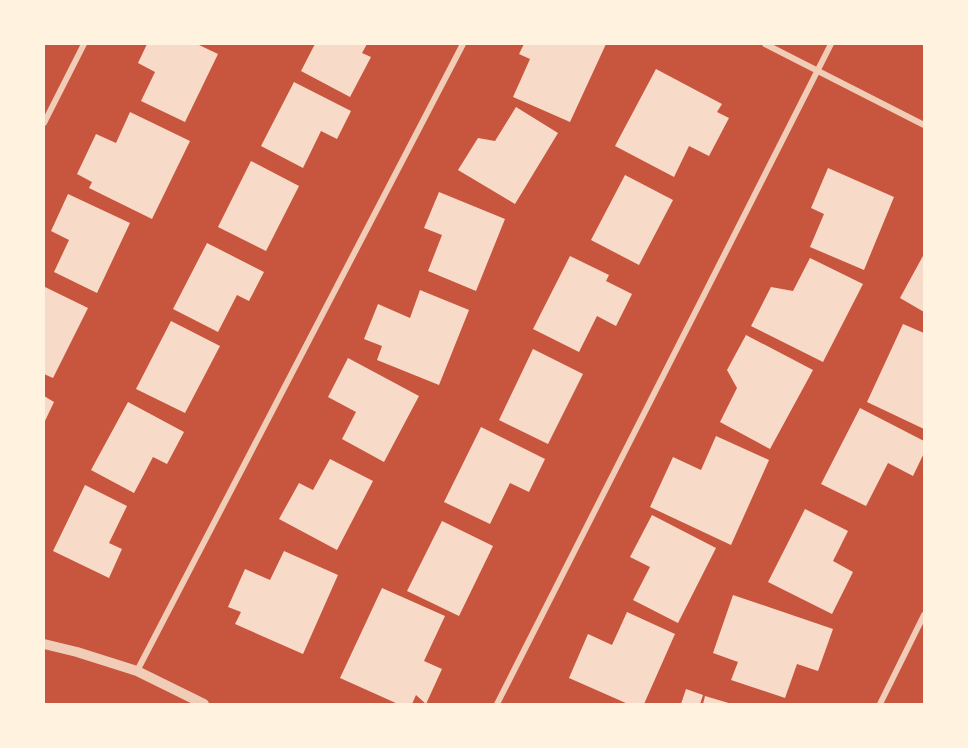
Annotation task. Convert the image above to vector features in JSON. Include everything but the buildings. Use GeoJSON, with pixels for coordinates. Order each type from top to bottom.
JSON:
{"type":"FeatureCollection","features":[{"type":"Feature","properties":{"kind":"street"},"geometry":{"type":"LineString","coordinates":[[44,123],[84,44]]}},
{"type":"Feature","properties":{"kind":"street"},"geometry":{"type":"LineString","coordinates":[[136,671],[463,44]]}},
{"type":"Feature","properties":{"kind":"street"},"geometry":{"type":"LineString","coordinates":[[765,44],[924,125]]}},
{"type":"Feature","properties":{"kind":"street"},"geometry":{"type":"LineString","coordinates":[[497,705],[831,44]]}},
{"type":"Feature","properties":{"kind":"street"},"geometry":{"type":"LineString","coordinates":[[880,705],[924,615]]}},
{"type":"Feature","properties":{"kind":"street"},"geometry":{"type":"LineString","coordinates":[[44,644],[136,671],[204,705]]}}]}
